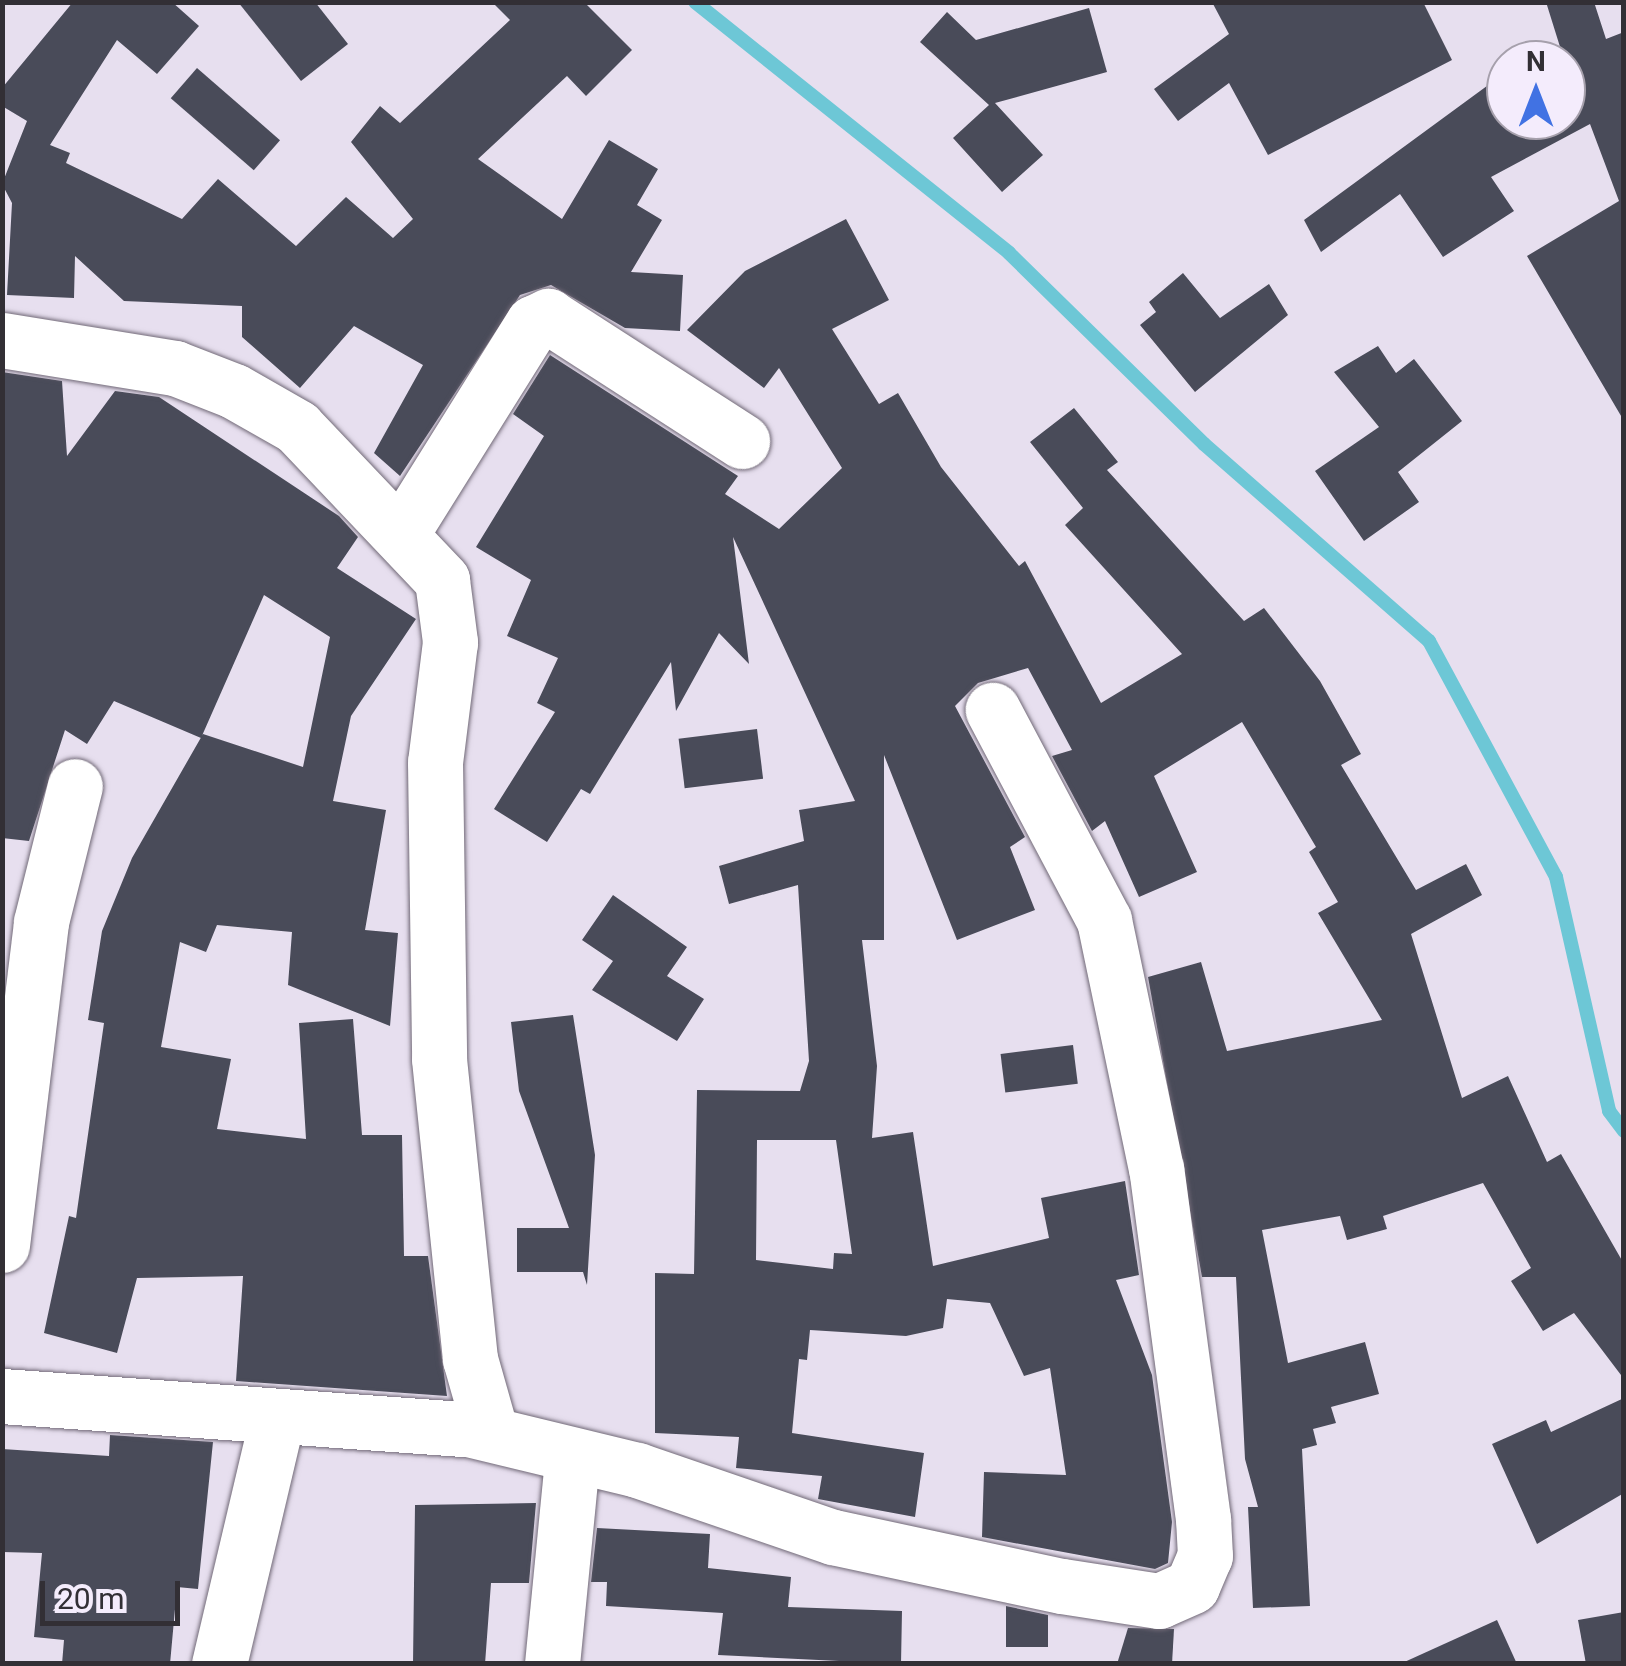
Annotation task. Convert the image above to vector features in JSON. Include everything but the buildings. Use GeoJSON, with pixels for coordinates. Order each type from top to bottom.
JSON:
{"type":"FeatureCollection","features":[{"type":"Feature","properties":{"kind":"street"},"geometry":{"type":"LineString","coordinates":[[402,534],[533,323],[548,316],[742,441]]}},
{"type":"Feature","properties":{"kind":"street"},"geometry":{"type":"LineString","coordinates":[[2,340],[174,368],[234,391],[297,427],[442,580],[449,612],[435,762],[445,960],[440,1059],[470,1358],[491,1433]]}},
{"type":"Feature","properties":{"kind":"street"},"geometry":{"type":"LineString","coordinates":[[2,1396],[276,1422],[491,1433],[572,1459],[637,1470],[832,1536],[1062,1586],[1159,1601],[1192,1586],[1204,1556],[1203,1520],[1156,1169],[1104,920],[993,710]]}},
{"type":"Feature","properties":{"kind":"street"},"geometry":{"type":"LineString","coordinates":[[2,1245],[41,922],[75,786]]}},
{"type":"Feature","properties":{"kind":"street"},"geometry":{"type":"LineString","coordinates":[[219,1664],[276,1422]]}},
{"type":"Feature","properties":{"kind":"street"},"geometry":{"type":"LineString","coordinates":[[552,1664],[572,1459]]}},
{"type":"Feature","properties":{"kind":"waterway"},"geometry":{"type":"LineString","coordinates":[[695,2],[1009,253],[1204,444],[1429,641],[1556,877],[1609,1111],[1624,1131]]}}]}
